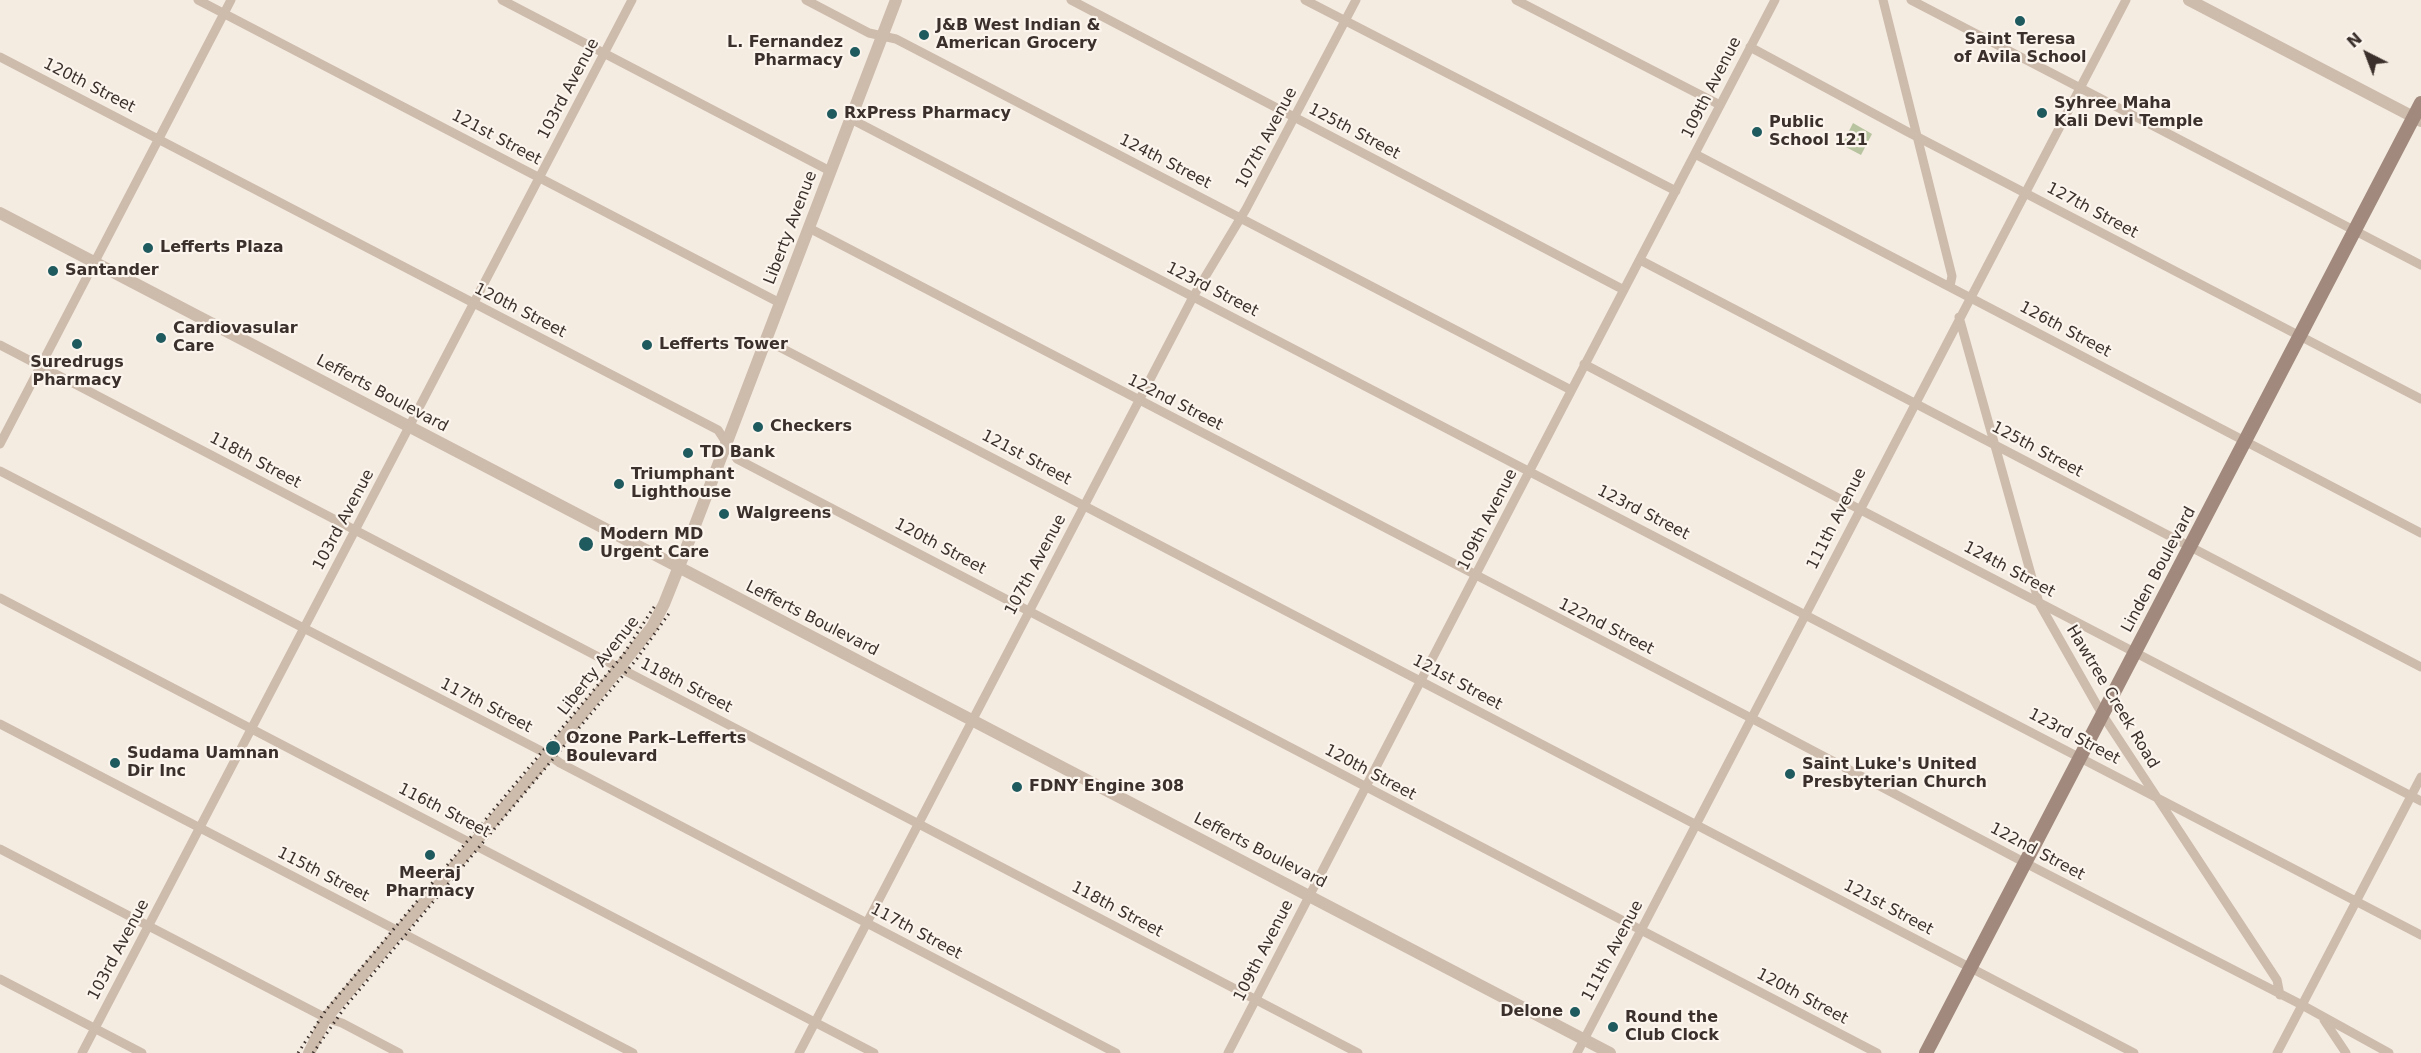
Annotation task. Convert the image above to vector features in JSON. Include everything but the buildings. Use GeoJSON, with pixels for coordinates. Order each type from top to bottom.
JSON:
{"type":"FeatureCollection","features":[{"type":"Feature","properties":{"kind":"main road","name":"Linden Boulevard"},"geometry":{"type":"LineString","coordinates":[[1926,1053],[2354,231],[2417,119],[2421,103]]}},
{"type":"Feature","properties":{"kind":"street","name":"121st Street"},"geometry":{"type":"LineString","coordinates":[[198,0],[780,303]]}},
{"type":"Feature","properties":{"kind":"street"},"geometry":{"type":"LineString","coordinates":[[0,444],[231,0]]}},
{"type":"Feature","properties":{"kind":"street"},"geometry":{"type":"LineString","coordinates":[[502,0],[830,171]]}},
{"type":"Feature","properties":{"kind":"street","name":"103rd Avenue"},"geometry":{"type":"LineString","coordinates":[[82,1053],[633,0]]}},
{"type":"Feature","properties":{"kind":"street","name":"124th Street"},"geometry":{"type":"LineString","coordinates":[[806,0],[869,33],[896,39],[1571,390]]}},
{"type":"Feature","properties":{"kind":"street","name":"Liberty Avenue"},"geometry":{"type":"LineString","coordinates":[[309,1053],[326,1018],[549,755],[652,627],[679,568],[896,0]]}},
{"type":"Feature","properties":{"kind":"street","name":"125th Street"},"geometry":{"type":"LineString","coordinates":[[1071,0],[1624,290]]}},
{"type":"Feature","properties":{"kind":"street"},"geometry":{"type":"LineString","coordinates":[[1305,0],[1676,191]]}},
{"type":"Feature","properties":{"kind":"street","name":"107th Avenue"},"geometry":{"type":"LineString","coordinates":[[799,1053],[1193,297],[1295,118],[1356,0]]}},
{"type":"Feature","properties":{"kind":"street"},"geometry":{"type":"LineString","coordinates":[[1516,0],[1720,105]]}},
{"type":"Feature","properties":{"kind":"street"},"geometry":{"type":"LineString","coordinates":[[1883,0],[1952,276],[1950,286]]}},
{"type":"Feature","properties":{"kind":"street"},"geometry":{"type":"LineString","coordinates":[[1911,0],[2421,265]]}},
{"type":"Feature","properties":{"kind":"street","name":"111th Avenue"},"geometry":{"type":"LineString","coordinates":[[1577,1053],[2126,0]]}},
{"type":"Feature","properties":{"kind":"street"},"geometry":{"type":"LineString","coordinates":[[2189,0],[2417,119]]}},
{"type":"Feature","properties":{"kind":"street","name":"109th Avenue"},"geometry":{"type":"LineString","coordinates":[[1228,1053],[1584,364],[1676,191],[1772,1]]}},
{"type":"Feature","properties":{"kind":"street","name":"127th Street"},"geometry":{"type":"LineString","coordinates":[[1750,47],[2421,399]]}},
{"type":"Feature","properties":{"kind":"street","name":"120th Street"},"geometry":{"type":"LineString","coordinates":[[0,57],[718,430],[737,459],[1877,1053]]}},
{"type":"Feature","properties":{"kind":"street","name":"123rd Street"},"geometry":{"type":"LineString","coordinates":[[851,119],[2421,935]]}},
{"type":"Feature","properties":{"kind":"street","name":"126th Street"},"geometry":{"type":"LineString","coordinates":[[1695,154],[2421,533]]}},
{"type":"Feature","properties":{"kind":"street","name":"Lefferts Boulevard"},"geometry":{"type":"LineString","coordinates":[[0,213],[1610,1053]]}},
{"type":"Feature","properties":{"kind":"street","name":"122nd Street"},"geometry":{"type":"LineString","coordinates":[[809,228],[2025,863],[2302,1005],[2389,1053]]}},
{"type":"Feature","properties":{"kind":"street","name":"125th Street"},"geometry":{"type":"LineString","coordinates":[[1640,260],[2421,667]]}},
{"type":"Feature","properties":{"kind":"street","name":"Hawtree Creek Road"},"geometry":{"type":"LineString","coordinates":[[1959,317],[2039,603],[2102,714],[2155,798],[2277,980],[2280,995]]}},
{"type":"Feature","properties":{"kind":"street","name":"121st Street"},"geometry":{"type":"LineString","coordinates":[[766,340],[2134,1053]]}},
{"type":"Feature","properties":{"kind":"street","name":"118th Street"},"geometry":{"type":"LineString","coordinates":[[0,345],[1358,1053]]}},
{"type":"Feature","properties":{"kind":"street","name":"124th Street"},"geometry":{"type":"LineString","coordinates":[[1584,364],[2421,801]]}},
{"type":"Feature","properties":{"kind":"street","name":"117th Street"},"geometry":{"type":"LineString","coordinates":[[0,471],[549,755],[560,763],[1116,1053]]}},
{"type":"Feature","properties":{"kind":"street","name":"116th Street"},"geometry":{"type":"LineString","coordinates":[[0,598],[874,1053]]}},
{"type":"Feature","properties":{"kind":"street","name":"115th Street"},"geometry":{"type":"LineString","coordinates":[[0,723],[633,1053]]}},
{"type":"Feature","properties":{"kind":"street"},"geometry":{"type":"LineString","coordinates":[[2277,1053],[2421,777]]}},
{"type":"Feature","properties":{"kind":"street"},"geometry":{"type":"LineString","coordinates":[[0,849],[326,1018],[342,1023],[399,1053]]}},
{"type":"Feature","properties":{"kind":"street"},"geometry":{"type":"LineString","coordinates":[[0,979],[142,1053]]}},
{"type":"Feature","properties":{"kind":"street"},"geometry":{"type":"LineString","coordinates":[[2323,1018],[2346,1053]]}},
{"type":"Feature","properties":{"kind":"green space"},"geometry":{"type":"Polygon","coordinates":[[[1853,123],[1872,134],[1861,155],[1842,145],[1853,123]]]}},
{"type":"Feature","properties":{"kind":"railway"},"geometry":{"type":"LineString","coordinates":[[298,1053],[326,1010],[623,655],[656,604]]}},
{"type":"Feature","properties":{"kind":"railway"},"geometry":{"type":"LineString","coordinates":[[313,1053],[345,1007],[636,660],[670,612]]}},
{"type":"Feature","properties":{"kind":"place","name":"Saint Teresa of Avila School"},"geometry":{"type":"Point","coordinates":[2020,21]}},
{"type":"Feature","properties":{"kind":"place","name":"J&B West Indian & American Grocery"},"geometry":{"type":"Point","coordinates":[924,35]}},
{"type":"Feature","properties":{"kind":"place","name":"L. Fernandez Pharmacy"},"geometry":{"type":"Point","coordinates":[855,52]}},
{"type":"Feature","properties":{"kind":"place","name":"Syhree Maha Kali Devi Temple"},"geometry":{"type":"Point","coordinates":[2042,113]}},
{"type":"Feature","properties":{"kind":"place","name":"RxPress Pharmacy"},"geometry":{"type":"Point","coordinates":[832,114]}},
{"type":"Feature","properties":{"kind":"place","name":"Public School 121"},"geometry":{"type":"Point","coordinates":[1757,132]}},
{"type":"Feature","properties":{"kind":"place","name":"Lefferts Plaza"},"geometry":{"type":"Point","coordinates":[148,248]}},
{"type":"Feature","properties":{"kind":"place","name":"Santander"},"geometry":{"type":"Point","coordinates":[53,271]}},
{"type":"Feature","properties":{"kind":"place","name":"Cardiovasular Care"},"geometry":{"type":"Point","coordinates":[161,338]}},
{"type":"Feature","properties":{"kind":"place","name":"Suredrugs Pharmacy"},"geometry":{"type":"Point","coordinates":[77,344]}},
{"type":"Feature","properties":{"kind":"place","name":"Lefferts Tower"},"geometry":{"type":"Point","coordinates":[647,345]}},
{"type":"Feature","properties":{"kind":"place","name":"Checkers"},"geometry":{"type":"Point","coordinates":[758,427]}},
{"type":"Feature","properties":{"kind":"place","name":"TD Bank"},"geometry":{"type":"Point","coordinates":[688,453]}},
{"type":"Feature","properties":{"kind":"place","name":"Triumphant Lighthouse"},"geometry":{"type":"Point","coordinates":[619,484]}},
{"type":"Feature","properties":{"kind":"place","name":"Walgreens"},"geometry":{"type":"Point","coordinates":[724,514]}},
{"type":"Feature","properties":{"kind":"place","name":"Modern MD Urgent Care"},"geometry":{"type":"Point","coordinates":[586,544]}},
{"type":"Feature","properties":{"kind":"place","name":"Ozone Park–Lefferts Boulevard"},"geometry":{"type":"Point","coordinates":[553,748]}},
{"type":"Feature","properties":{"kind":"place","name":"Sudama Uamnan Dir Inc"},"geometry":{"type":"Point","coordinates":[115,763]}},
{"type":"Feature","properties":{"kind":"place","name":"Saint Luke's United Presbyterian Church"},"geometry":{"type":"Point","coordinates":[1790,774]}},
{"type":"Feature","properties":{"kind":"place","name":"FDNY Engine 308"},"geometry":{"type":"Point","coordinates":[1017,787]}},
{"type":"Feature","properties":{"kind":"place","name":"Meeraj Pharmacy"},"geometry":{"type":"Point","coordinates":[430,855]}},
{"type":"Feature","properties":{"kind":"place","name":"Delone"},"geometry":{"type":"Point","coordinates":[1575,1012]}},
{"type":"Feature","properties":{"kind":"place","name":"Round the Club Clock"},"geometry":{"type":"Point","coordinates":[1613,1027]}}]}
